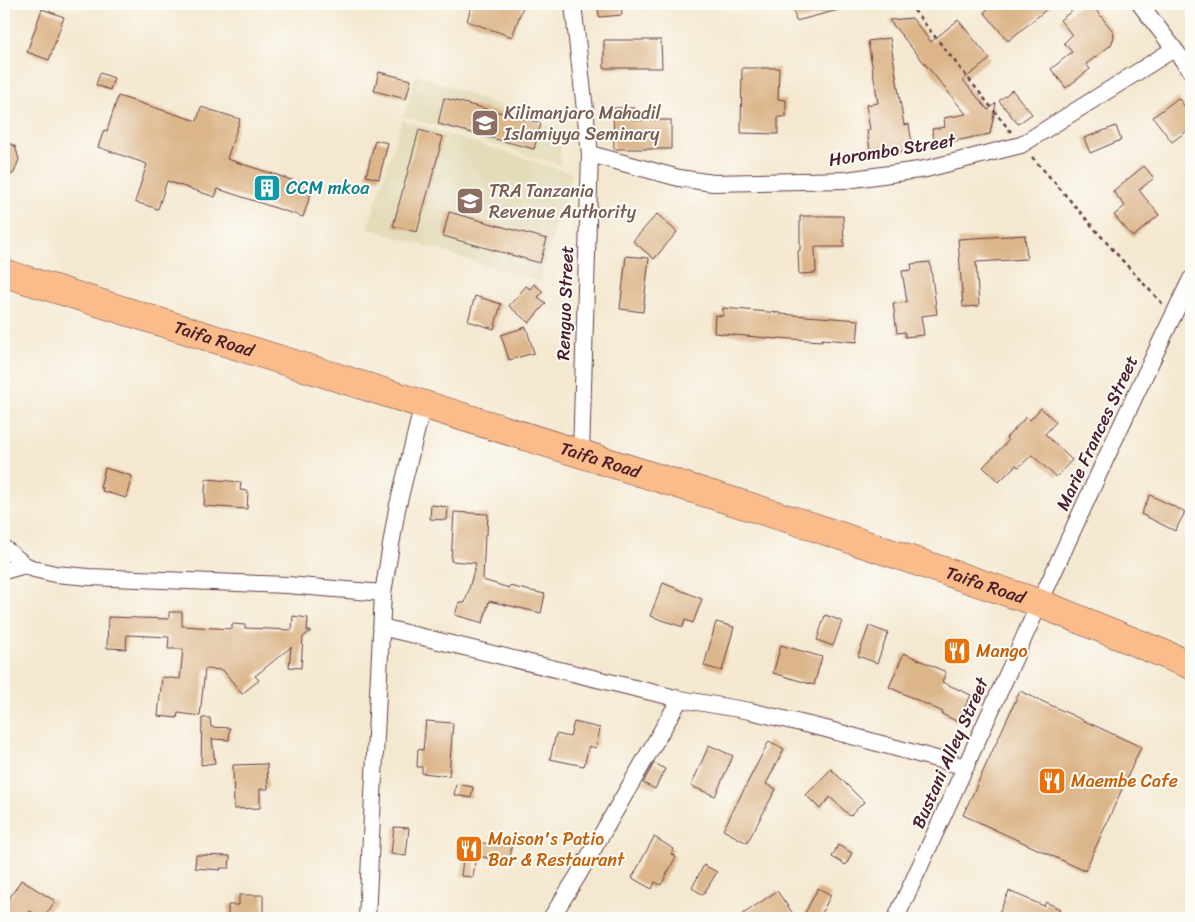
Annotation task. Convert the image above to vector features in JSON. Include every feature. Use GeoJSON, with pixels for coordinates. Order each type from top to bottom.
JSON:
{"type":"FeatureCollection","features":[{"type":"Feature","properties":{"kind":"highway","name":"Taifa Road"},"geometry":{"type":"LineString","coordinates":[[4,273],[804,524],[1039,603],[1191,665]]}},
{"type":"Feature","properties":{"kind":"street","name":"Renguo Street"},"geometry":{"type":"LineString","coordinates":[[573,4],[590,154],[581,454]]}},
{"type":"Feature","properties":{"kind":"street"},"geometry":{"type":"LineString","coordinates":[[1140,4],[1191,71]]}},
{"type":"Feature","properties":{"kind":"street","name":"Horombo Street"},"geometry":{"type":"LineString","coordinates":[[590,154],[680,178],[713,184],[846,180],[926,169],[1021,145],[1174,48]]}},
{"type":"Feature","properties":{"kind":"street","name":"Marie Frances Street"},"geometry":{"type":"LineString","coordinates":[[1039,603],[1191,279]]}},
{"type":"Feature","properties":{"kind":"street"},"geometry":{"type":"LineString","coordinates":[[367,918],[383,593],[397,509],[423,404]]}},
{"type":"Feature","properties":{"kind":"street"},"geometry":{"type":"LineString","coordinates":[[4,548],[25,565],[54,574],[80,577],[288,585],[383,593]]}},
{"type":"Feature","properties":{"kind":"street"},"geometry":{"type":"LineString","coordinates":[[4,570],[25,565]]}},
{"type":"Feature","properties":{"kind":"street","name":"Bustani Alley Street"},"geometry":{"type":"LineString","coordinates":[[896,918],[1039,603]]}},
{"type":"Feature","properties":{"kind":"street"},"geometry":{"type":"LineString","coordinates":[[381,627],[680,699],[750,711],[826,729],[966,766]]}},
{"type":"Feature","properties":{"kind":"street"},"geometry":{"type":"LineString","coordinates":[[551,918],[680,699]]}},
{"type":"Feature","properties":{"kind":"path"},"geometry":{"type":"LineString","coordinates":[[909,4],[1021,145],[1067,195],[1128,268],[1174,315]]}},
{"type":"Feature","properties":{"kind":"shaded area","name":"Kilimanjaro Mahadil Islamiyya Seminary"},"geometry":{"type":"Polygon","coordinates":[[[416,74],[561,130],[560,165],[404,116],[416,74]]]}},
{"type":"Feature","properties":{"kind":"shaded area","name":"TRA Tanzania Revenue Authority"},"geometry":{"type":"Polygon","coordinates":[[[402,120],[572,173],[539,282],[368,228],[402,120]]]}},
{"type":"Feature","properties":{"kind":"building"},"geometry":{"type":"Polygon","coordinates":[[[472,4],[524,4],[512,37],[467,21],[472,4]]]}},
{"type":"Feature","properties":{"kind":"building"},"geometry":{"type":"Polygon","coordinates":[[[598,4],[621,4],[622,15],[599,17],[598,4]]]}},
{"type":"Feature","properties":{"kind":"building"},"geometry":{"type":"Polygon","coordinates":[[[792,4],[845,4],[846,8],[796,21],[792,4]]]}},
{"type":"Feature","properties":{"kind":"building"},"geometry":{"type":"Polygon","coordinates":[[[994,4],[1053,4],[1008,41],[984,12],[994,4]]]}},
{"type":"Feature","properties":{"kind":"building"},"geometry":{"type":"Polygon","coordinates":[[[1081,4],[1091,4],[1113,31],[1114,37],[1111,45],[1086,64],[1090,69],[1066,88],[1051,69],[1072,52],[1064,43],[1072,35],[1060,20],[1081,4]]]}},
{"type":"Feature","properties":{"kind":"building"},"geometry":{"type":"Polygon","coordinates":[[[42,9],[64,17],[49,60],[27,52],[42,9]]]}},
{"type":"Feature","properties":{"kind":"building"},"geometry":{"type":"Polygon","coordinates":[[[912,18],[931,42],[958,20],[990,59],[963,80],[988,110],[996,103],[990,134],[935,145],[932,129],[945,127],[944,118],[966,114],[889,20],[912,18]]]}},
{"type":"Feature","properties":{"kind":"building"},"geometry":{"type":"Polygon","coordinates":[[[890,38],[904,125],[909,124],[913,150],[871,157],[867,130],[870,130],[866,105],[878,103],[868,41],[890,38]]]}},
{"type":"Feature","properties":{"kind":"building"},"geometry":{"type":"Polygon","coordinates":[[[604,40],[661,40],[662,68],[604,68],[604,40]]]}},
{"type":"Feature","properties":{"kind":"building"},"geometry":{"type":"Polygon","coordinates":[[[742,68],[779,68],[778,99],[786,100],[786,117],[778,117],[778,134],[741,133],[742,68]]]}},
{"type":"Feature","properties":{"kind":"building"},"geometry":{"type":"Polygon","coordinates":[[[379,72],[411,80],[406,99],[374,91],[379,72]]]}},
{"type":"Feature","properties":{"kind":"building"},"geometry":{"type":"Polygon","coordinates":[[[100,73],[114,78],[110,90],[96,85],[100,73]]]}},
{"type":"Feature","properties":{"kind":"building"},"geometry":{"type":"Polygon","coordinates":[[[1012,90],[1032,114],[1018,124],[999,101],[1012,90]]]}},
{"type":"Feature","properties":{"kind":"building"},"geometry":{"type":"Polygon","coordinates":[[[118,96],[197,121],[201,107],[240,119],[227,159],[313,187],[303,217],[218,189],[215,197],[167,181],[158,209],[135,202],[147,164],[98,147],[104,130],[107,131],[118,96]]]}},
{"type":"Feature","properties":{"kind":"building"},"geometry":{"type":"Polygon","coordinates":[[[444,98],[541,123],[534,149],[438,124],[444,98]]]}},
{"type":"Feature","properties":{"kind":"building"},"geometry":{"type":"Polygon","coordinates":[[[1178,98],[1191,114],[1191,128],[1172,142],[1153,117],[1178,98]]]}},
{"type":"Feature","properties":{"kind":"building"},"geometry":{"type":"Polygon","coordinates":[[[613,108],[635,108],[635,120],[671,120],[671,149],[614,149],[613,108]]]}},
{"type":"Feature","properties":{"kind":"building"},"geometry":{"type":"Polygon","coordinates":[[[1116,126],[1121,140],[1090,153],[1084,138],[1116,126]]]}},
{"type":"Feature","properties":{"kind":"building"},"geometry":{"type":"Polygon","coordinates":[[[419,130],[443,137],[417,232],[393,226],[419,130]]]}},
{"type":"Feature","properties":{"kind":"building"},"geometry":{"type":"Polygon","coordinates":[[[375,140],[388,143],[379,179],[366,176],[375,140]]]}},
{"type":"Feature","properties":{"kind":"building"},"geometry":{"type":"Polygon","coordinates":[[[4,141],[15,146],[19,159],[14,173],[4,177],[4,141]]]}},
{"type":"Feature","properties":{"kind":"building"},"geometry":{"type":"Polygon","coordinates":[[[1144,166],[1154,178],[1139,190],[1159,215],[1133,237],[1114,215],[1125,206],[1113,191],[1144,166]]]}},
{"type":"Feature","properties":{"kind":"building","name":"TRA Tanzania Revenue Authority"},"geometry":{"type":"Polygon","coordinates":[[[449,212],[547,239],[540,263],[443,236],[449,212]]]}},
{"type":"Feature","properties":{"kind":"building"},"geometry":{"type":"Polygon","coordinates":[[[657,214],[677,232],[654,259],[633,241],[657,214]]]}},
{"type":"Feature","properties":{"kind":"building"},"geometry":{"type":"Polygon","coordinates":[[[800,216],[843,216],[844,247],[815,247],[816,273],[799,274],[800,216]]]}},
{"type":"Feature","properties":{"kind":"building"},"geometry":{"type":"Polygon","coordinates":[[[1025,235],[1027,259],[976,262],[979,306],[963,307],[958,239],[1025,235]]]}},
{"type":"Feature","properties":{"kind":"building"},"geometry":{"type":"Polygon","coordinates":[[[626,256],[649,258],[643,312],[620,309],[626,256]]]}},
{"type":"Feature","properties":{"kind":"building"},"geometry":{"type":"Polygon","coordinates":[[[930,262],[937,314],[921,316],[924,335],[905,337],[905,332],[897,333],[893,303],[907,302],[902,271],[912,270],[911,264],[930,262]]]}},
{"type":"Feature","properties":{"kind":"building"},"geometry":{"type":"Polygon","coordinates":[[[534,284],[543,292],[538,297],[546,303],[529,323],[509,306],[526,286],[530,289],[534,284]]]}},
{"type":"Feature","properties":{"kind":"building"},"geometry":{"type":"Polygon","coordinates":[[[475,296],[501,304],[494,329],[468,321],[475,296]]]}},
{"type":"Feature","properties":{"kind":"building"},"geometry":{"type":"Polygon","coordinates":[[[723,308],[859,320],[857,342],[822,339],[822,341],[778,339],[714,333],[715,315],[723,316],[723,308]]]}},
{"type":"Feature","properties":{"kind":"building"},"geometry":{"type":"Polygon","coordinates":[[[526,327],[534,353],[509,360],[501,335],[526,327]]]}},
{"type":"Feature","properties":{"kind":"building"},"geometry":{"type":"Polygon","coordinates":[[[1041,408],[1056,422],[1045,434],[1072,460],[1056,477],[1032,455],[1019,467],[1016,465],[999,482],[983,467],[1008,441],[1006,438],[1026,417],[1030,420],[1041,408]]]}},
{"type":"Feature","properties":{"kind":"building"},"geometry":{"type":"Polygon","coordinates":[[[105,468],[132,476],[126,498],[102,491],[103,488],[100,488],[105,468]]]}},
{"type":"Feature","properties":{"kind":"building"},"geometry":{"type":"Polygon","coordinates":[[[206,479],[241,482],[240,490],[248,491],[247,509],[204,506],[206,479]]]}},
{"type":"Feature","properties":{"kind":"building"},"geometry":{"type":"Polygon","coordinates":[[[1150,495],[1185,512],[1175,531],[1141,514],[1150,495]]]}},
{"type":"Feature","properties":{"kind":"building"},"geometry":{"type":"Polygon","coordinates":[[[431,505],[448,507],[447,520],[430,519],[431,505]]]}},
{"type":"Feature","properties":{"kind":"building"},"geometry":{"type":"Polygon","coordinates":[[[454,512],[488,514],[483,580],[509,588],[509,586],[545,594],[541,613],[489,601],[483,623],[455,615],[459,602],[465,603],[476,563],[451,561],[454,512]]]}},
{"type":"Feature","properties":{"kind":"building"},"geometry":{"type":"Polygon","coordinates":[[[663,583],[702,599],[693,623],[685,620],[683,627],[650,616],[663,583]]]}},
{"type":"Feature","properties":{"kind":"building"},"geometry":{"type":"Polygon","coordinates":[[[169,612],[182,612],[182,626],[232,629],[232,624],[245,625],[245,628],[292,630],[293,616],[308,618],[307,631],[311,631],[303,637],[301,668],[289,667],[291,647],[255,676],[259,680],[242,694],[223,670],[205,669],[200,716],[178,713],[177,718],[158,716],[162,677],[180,679],[183,649],[168,649],[169,637],[127,635],[126,649],[107,648],[108,617],[169,619],[169,612]]]}},
{"type":"Feature","properties":{"kind":"building"},"geometry":{"type":"Polygon","coordinates":[[[825,615],[842,621],[833,646],[817,640],[825,615]]]}},
{"type":"Feature","properties":{"kind":"building"},"geometry":{"type":"Polygon","coordinates":[[[716,622],[734,627],[722,671],[704,666],[716,622]]]}},
{"type":"Feature","properties":{"kind":"building"},"geometry":{"type":"Polygon","coordinates":[[[869,626],[888,633],[877,663],[858,656],[869,626]]]}},
{"type":"Feature","properties":{"kind":"building"},"geometry":{"type":"Polygon","coordinates":[[[781,645],[822,657],[814,685],[773,673],[781,645]]]}},
{"type":"Feature","properties":{"kind":"building"},"geometry":{"type":"Polygon","coordinates":[[[904,653],[946,672],[942,682],[971,695],[958,722],[942,714],[943,712],[889,687],[904,653]]]}},
{"type":"Feature","properties":{"kind":"building","name":"Maembe Cafe"},"geometry":{"type":"Polygon","coordinates":[[[1020,691],[1141,747],[1085,871],[963,815],[1020,691]]]}},
{"type":"Feature","properties":{"kind":"building"},"geometry":{"type":"Polygon","coordinates":[[[202,718],[210,718],[211,727],[230,728],[229,740],[212,739],[215,763],[201,765],[202,718]]]}},
{"type":"Feature","properties":{"kind":"building"},"geometry":{"type":"Polygon","coordinates":[[[426,721],[453,723],[449,776],[422,773],[422,767],[417,767],[418,749],[423,750],[426,721]]]}},
{"type":"Feature","properties":{"kind":"building"},"geometry":{"type":"Polygon","coordinates":[[[574,722],[600,728],[596,748],[589,746],[584,766],[550,759],[556,734],[570,737],[574,722]]]}},
{"type":"Feature","properties":{"kind":"building"},"geometry":{"type":"Polygon","coordinates":[[[769,741],[784,749],[766,784],[776,789],[747,843],[723,830],[769,741]]]}},
{"type":"Feature","properties":{"kind":"building"},"geometry":{"type":"Polygon","coordinates":[[[709,745],[733,756],[715,796],[691,786],[709,745]]]}},
{"type":"Feature","properties":{"kind":"building"},"geometry":{"type":"Polygon","coordinates":[[[654,763],[665,769],[655,789],[643,783],[654,763]]]}},
{"type":"Feature","properties":{"kind":"building"},"geometry":{"type":"Polygon","coordinates":[[[267,764],[268,789],[260,789],[260,808],[234,809],[233,765],[267,764]]]}},
{"type":"Feature","properties":{"kind":"building"},"geometry":{"type":"Polygon","coordinates":[[[831,769],[864,802],[850,816],[830,797],[820,809],[806,795],[831,769]]]}},
{"type":"Feature","properties":{"kind":"building"},"geometry":{"type":"Polygon","coordinates":[[[456,784],[473,787],[471,798],[454,795],[456,784]]]}},
{"type":"Feature","properties":{"kind":"building"},"geometry":{"type":"Polygon","coordinates":[[[394,827],[409,828],[406,856],[391,854],[394,827]]]}},
{"type":"Feature","properties":{"kind":"building"},"geometry":{"type":"Polygon","coordinates":[[[654,837],[674,849],[671,854],[676,857],[661,885],[655,882],[652,889],[632,878],[654,837]]]}},
{"type":"Feature","properties":{"kind":"building"},"geometry":{"type":"Polygon","coordinates":[[[492,839],[512,842],[510,861],[476,856],[473,877],[461,876],[464,852],[457,851],[459,840],[491,844],[492,839]]]}},
{"type":"Feature","properties":{"kind":"building"},"geometry":{"type":"Polygon","coordinates":[[[838,845],[852,853],[846,865],[832,857],[838,845]]]}},
{"type":"Feature","properties":{"kind":"building"},"geometry":{"type":"Polygon","coordinates":[[[196,855],[230,856],[229,868],[220,868],[221,870],[195,868],[196,855]]]}},
{"type":"Feature","properties":{"kind":"building"},"geometry":{"type":"Polygon","coordinates":[[[704,865],[717,872],[703,895],[692,888],[704,865]]]}},
{"type":"Feature","properties":{"kind":"building"},"geometry":{"type":"Polygon","coordinates":[[[21,880],[55,901],[44,918],[30,911],[26,918],[12,918],[4,913],[4,907],[21,880]]]}},
{"type":"Feature","properties":{"kind":"building"},"geometry":{"type":"Polygon","coordinates":[[[818,888],[831,895],[819,918],[811,918],[804,915],[818,888]]]}},
{"type":"Feature","properties":{"kind":"building"},"geometry":{"type":"Polygon","coordinates":[[[777,891],[796,918],[737,918],[777,891]]]}},
{"type":"Feature","properties":{"kind":"building"},"geometry":{"type":"Polygon","coordinates":[[[1009,891],[1044,906],[1046,902],[1060,909],[1058,913],[1070,918],[1011,918],[999,913],[1009,891]]]}},
{"type":"Feature","properties":{"kind":"building"},"geometry":{"type":"Polygon","coordinates":[[[239,895],[263,895],[263,917],[228,918],[228,905],[239,905],[239,895]]]}},
{"type":"Feature","properties":{"kind":"place","name":"Kilimanjaro Mahadil Islamiyya Seminary"},"geometry":{"type":"Point","coordinates":[485,123]}},
{"type":"Feature","properties":{"kind":"place","name":"CCM mkoa"},"geometry":{"type":"Point","coordinates":[267,188]}},
{"type":"Feature","properties":{"kind":"place","name":"TRA Tanzania Revenue Authority"},"geometry":{"type":"Point","coordinates":[470,201]}},
{"type":"Feature","properties":{"kind":"place","name":"Mango"},"geometry":{"type":"Point","coordinates":[957,651]}},
{"type":"Feature","properties":{"kind":"place","name":"Maembe Cafe"},"geometry":{"type":"Point","coordinates":[1052,781]}},
{"type":"Feature","properties":{"kind":"place","name":"Maison's Patio Bar & Restaurant"},"geometry":{"type":"Point","coordinates":[469,849]}}]}
